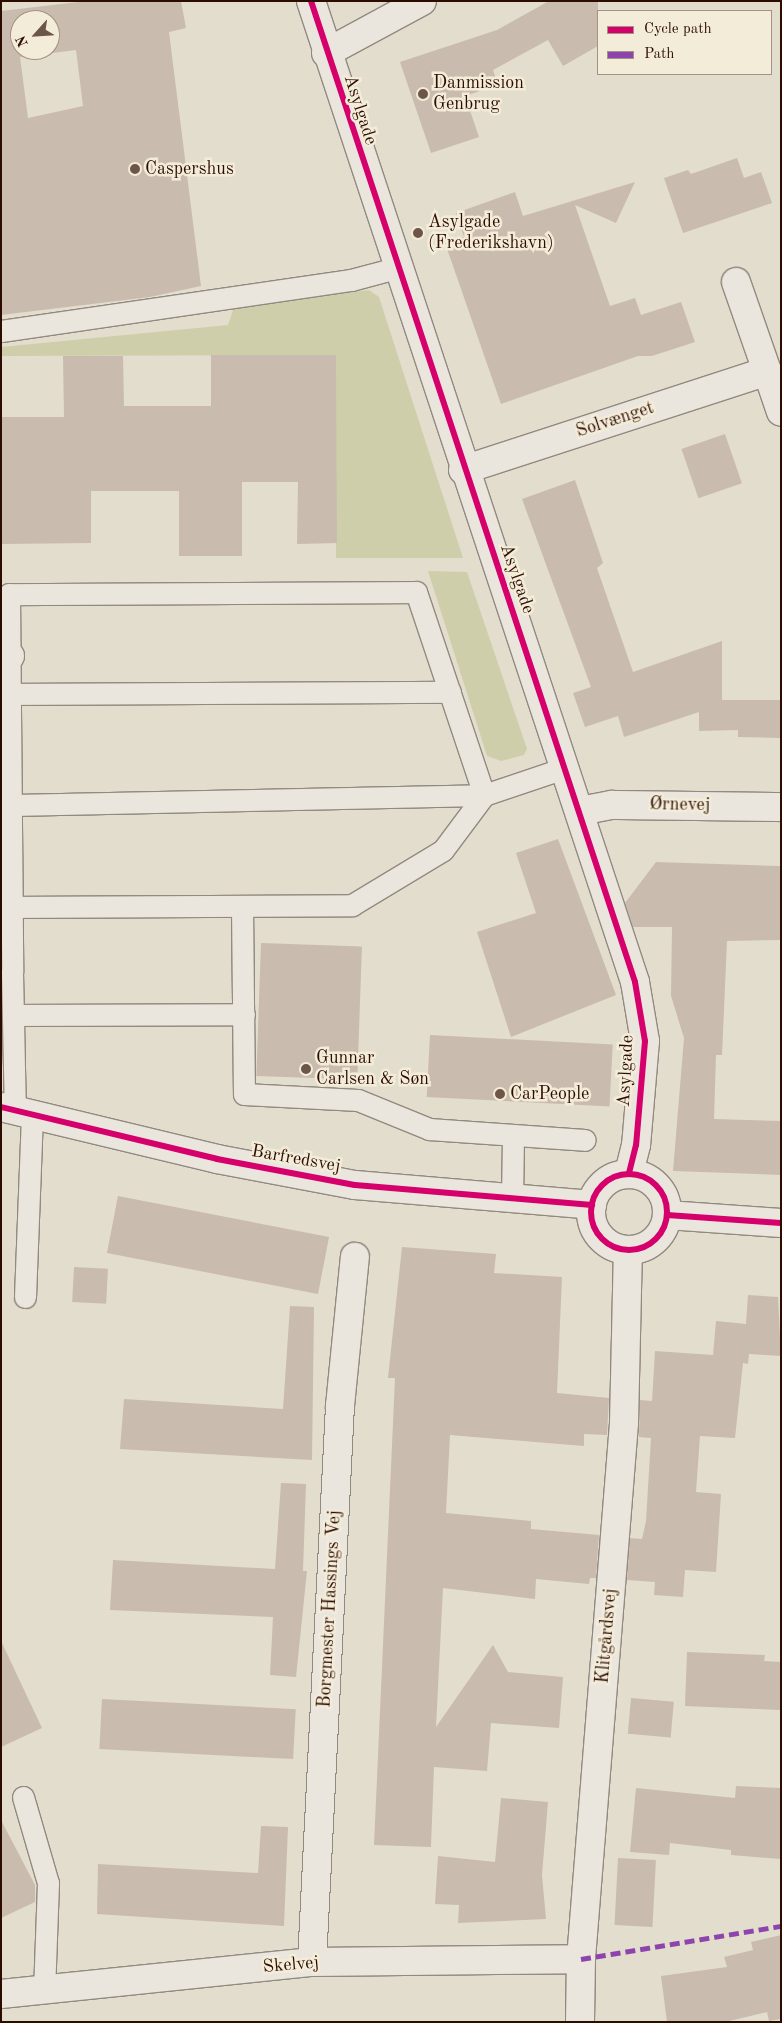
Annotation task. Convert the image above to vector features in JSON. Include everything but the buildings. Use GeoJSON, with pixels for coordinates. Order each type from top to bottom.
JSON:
{"type":"FeatureCollection","features":[{"type":"Feature","properties":{"kind":"street","name":"Asylgade"},"geometry":{"type":"LineString","coordinates":[[311,1],[396,268],[580,811],[635,982],[645,1041],[636,1145],[630,1174]]}},
{"type":"Feature","properties":{"kind":"street"},"geometry":{"type":"LineString","coordinates":[[326,53],[422,1]]}},
{"type":"Feature","properties":{"kind":"street"},"geometry":{"type":"LineString","coordinates":[[736,282],[781,412]]}},
{"type":"Feature","properties":{"kind":"street","name":"Solvænget"},"geometry":{"type":"LineString","coordinates":[[463,470],[767,371]]}},
{"type":"Feature","properties":{"kind":"street","name":"Ørnevej"},"geometry":{"type":"LineString","coordinates":[[580,811],[612,805],[781,807]]}},
{"type":"Feature","properties":{"kind":"street","name":"Barfredsvej"},"geometry":{"type":"LineString","coordinates":[[16,1110],[208,1157],[335,1181],[512,1200],[592,1205]]}},
{"type":"Feature","properties":{"kind":"street"},"geometry":{"type":"LineString","coordinates":[[630,1174],[653,1182],[662,1191],[667,1215],[659,1236],[650,1244],[628,1251],[616,1248],[600,1236],[592,1219],[592,1205],[601,1186],[609,1179],[630,1174]]}},
{"type":"Feature","properties":{"kind":"street"},"geometry":{"type":"LineString","coordinates":[[667,1215],[781,1224]]}},
{"type":"Feature","properties":{"kind":"street","name":"Klitgårdsvej"},"geometry":{"type":"LineString","coordinates":[[580,2022],[581,1959],[624,1423],[628,1251]]}},
{"type":"Feature","properties":{"kind":"street","name":"Borgmester Hassings Vej"},"geometry":{"type":"LineString","coordinates":[[312,1962],[340,1406],[355,1257]]}},
{"type":"Feature","properties":{"kind":"street","name":"Skelvej"},"geometry":{"type":"LineString","coordinates":[[1,1994],[312,1962],[581,1959]]}},
{"type":"Feature","properties":{"kind":"lane"},"geometry":{"type":"LineString","coordinates":[[1,331],[350,280],[396,268]]}},
{"type":"Feature","properties":{"kind":"lane"},"geometry":{"type":"LineString","coordinates":[[25,1297],[13,1015],[10,694],[6,656],[9,594],[416,592],[484,795]]}},
{"type":"Feature","properties":{"kind":"lane"},"geometry":{"type":"LineString","coordinates":[[10,694],[450,692]]}},
{"type":"Feature","properties":{"kind":"lane"},"geometry":{"type":"LineString","coordinates":[[11,805],[484,795],[564,768]]}},
{"type":"Feature","properties":{"kind":"lane"},"geometry":{"type":"LineString","coordinates":[[12,907],[352,905],[443,850],[484,795]]}},
{"type":"Feature","properties":{"kind":"lane"},"geometry":{"type":"LineString","coordinates":[[242,906],[244,1094],[358,1100],[429,1129],[585,1140]]}},
{"type":"Feature","properties":{"kind":"lane"},"geometry":{"type":"LineString","coordinates":[[13,1015],[244,1014]]}},
{"type":"Feature","properties":{"kind":"lane"},"geometry":{"type":"LineString","coordinates":[[512,1200],[513,1135]]}},
{"type":"Feature","properties":{"kind":"lane"},"geometry":{"type":"LineString","coordinates":[[23,1796],[48,1883],[44,1990]]}},
{"type":"Feature","properties":{"kind":"green space"},"geometry":{"type":"Polygon","coordinates":[[[369,290],[379,297],[463,558],[336,558],[336,355],[1,356],[1,347],[228,325],[234,307],[369,290]]]}},
{"type":"Feature","properties":{"kind":"green space"},"geometry":{"type":"Polygon","coordinates":[[[428,571],[467,572],[527,749],[524,755],[501,761],[487,756],[428,571]]]}},
{"type":"Feature","properties":{"kind":"marked path"},"geometry":{"type":"LineString","coordinates":[[581,1959],[781,1926]]}},
{"type":"Feature","properties":{"kind":"cycle path"},"geometry":{"type":"LineString","coordinates":[[311,1],[635,982],[645,1041],[636,1145],[629,1174]]}},
{"type":"Feature","properties":{"kind":"cycle path"},"geometry":{"type":"LineString","coordinates":[[1,1107],[217,1159],[355,1185],[592,1205]]}},
{"type":"Feature","properties":{"kind":"cycle path"},"geometry":{"type":"LineString","coordinates":[[629,1174],[644,1177],[656,1185],[664,1197],[667,1212],[664,1227],[656,1239],[644,1247],[629,1250],[614,1247],[602,1239],[594,1227],[591,1212],[594,1197],[602,1185],[614,1177],[629,1174]]}},
{"type":"Feature","properties":{"kind":"cycle path"},"geometry":{"type":"LineString","coordinates":[[667,1215],[781,1223]]}},
{"type":"Feature","properties":{"kind":"place","name":"Danmission Genbrug"},"geometry":{"type":"Point","coordinates":[423,94]}},
{"type":"Feature","properties":{"kind":"place","name":"Caspershus"},"geometry":{"type":"Point","coordinates":[135,169]}},
{"type":"Feature","properties":{"kind":"place","name":"Asylgade (Frederikshavn)"},"geometry":{"type":"Point","coordinates":[418,233]}},
{"type":"Feature","properties":{"kind":"place","name":"Gunnar Carlsen & Søn"},"geometry":{"type":"Point","coordinates":[306,1069]}},
{"type":"Feature","properties":{"kind":"place","name":"CarPeople"},"geometry":{"type":"Point","coordinates":[500,1094]}}]}
